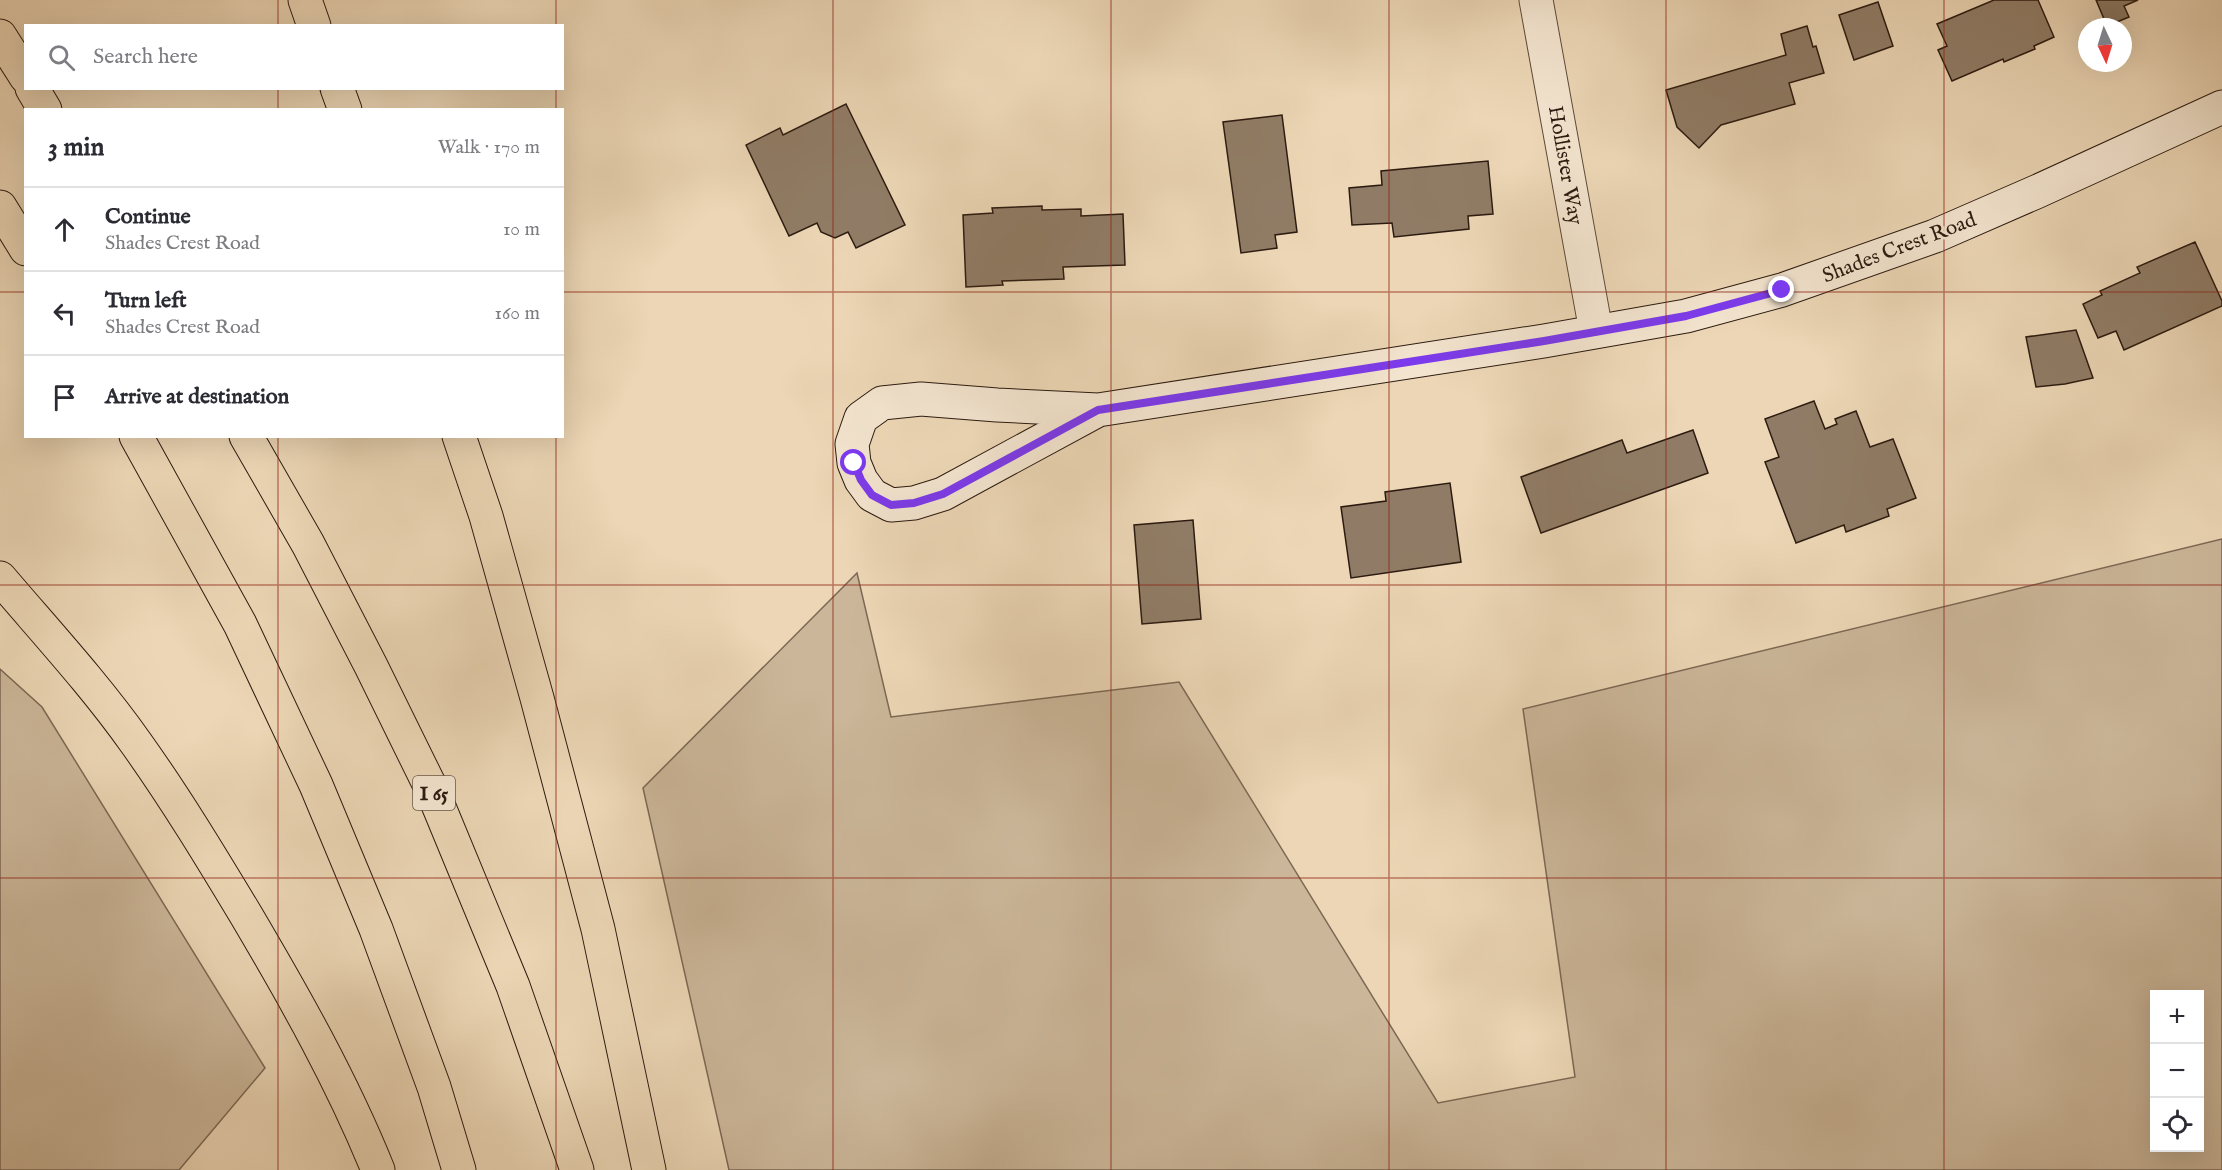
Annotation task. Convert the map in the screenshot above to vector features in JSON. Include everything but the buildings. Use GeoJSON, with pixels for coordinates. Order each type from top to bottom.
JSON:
{"type":"FeatureCollection","features":[{"type":"Feature","properties":{"kind":"highway"},"geometry":{"type":"LineString","coordinates":[[305,0],[313,24]]}},
{"type":"Feature","properties":{"kind":"highway"},"geometry":{"type":"LineString","coordinates":[[0,36],[24,74]]}},
{"type":"Feature","properties":{"kind":"highway"},"geometry":{"type":"LineString","coordinates":[[33,90],[44,108]]}},
{"type":"Feature","properties":{"kind":"highway"},"geometry":{"type":"LineString","coordinates":[[338,90],[344,108]]}},
{"type":"Feature","properties":{"kind":"highway"},"geometry":{"type":"LineString","coordinates":[[0,207],[24,246]]}},
{"type":"Feature","properties":{"kind":"highway"},"geometry":{"type":"LineString","coordinates":[[137,438],[240,624],[316,785],[380,940],[434,1087],[459,1170]]}},
{"type":"Feature","properties":{"kind":"highway","name":"I 65"},"geometry":{"type":"LineString","coordinates":[[247,438],[308,544],[432,790],[513,986],[577,1170]]}},
{"type":"Feature","properties":{"kind":"highway"},"geometry":{"type":"LineString","coordinates":[[460,438],[489,527],[598,929],[649,1170]]}},
{"type":"Feature","properties":{"kind":"highway"},"geometry":{"type":"LineString","coordinates":[[0,578],[135,742],[193,826],[290,989],[356,1116],[378,1170]]}},
{"type":"Feature","properties":{"kind":"street","name":"Hollister Way"},"geometry":{"type":"LineString","coordinates":[[1536,0],[1596,331]]}},
{"type":"Feature","properties":{"kind":"street","name":"Shades Crest Road"},"geometry":{"type":"LineString","coordinates":[[1098,410],[943,494],[914,503],[891,505],[872,495],[861,480],[854,463],[852,444],[861,418],[882,403],[921,399],[1098,410],[1520,345],[1686,316],[1782,290],[1935,236],[2222,107]]}},
{"type":"Feature","properties":{"kind":"shaded area"},"geometry":{"type":"Polygon","coordinates":[[[2222,539],[2222,1170],[729,1170],[643,788],[857,573],[891,717],[1179,682],[1438,1103],[1575,1077],[1523,709],[2222,539]]]}},
{"type":"Feature","properties":{"kind":"shaded area"},"geometry":{"type":"Polygon","coordinates":[[[0,669],[42,707],[265,1068],[179,1170],[0,1170],[0,669]]]}},
{"type":"Feature","properties":{"kind":"route"},"geometry":{"type":"LineString","coordinates":[[854,463],[861,480],[872,495],[891,505],[914,503],[943,494],[1098,410],[1544,341],[1686,316],[1782,290]]}}]}
